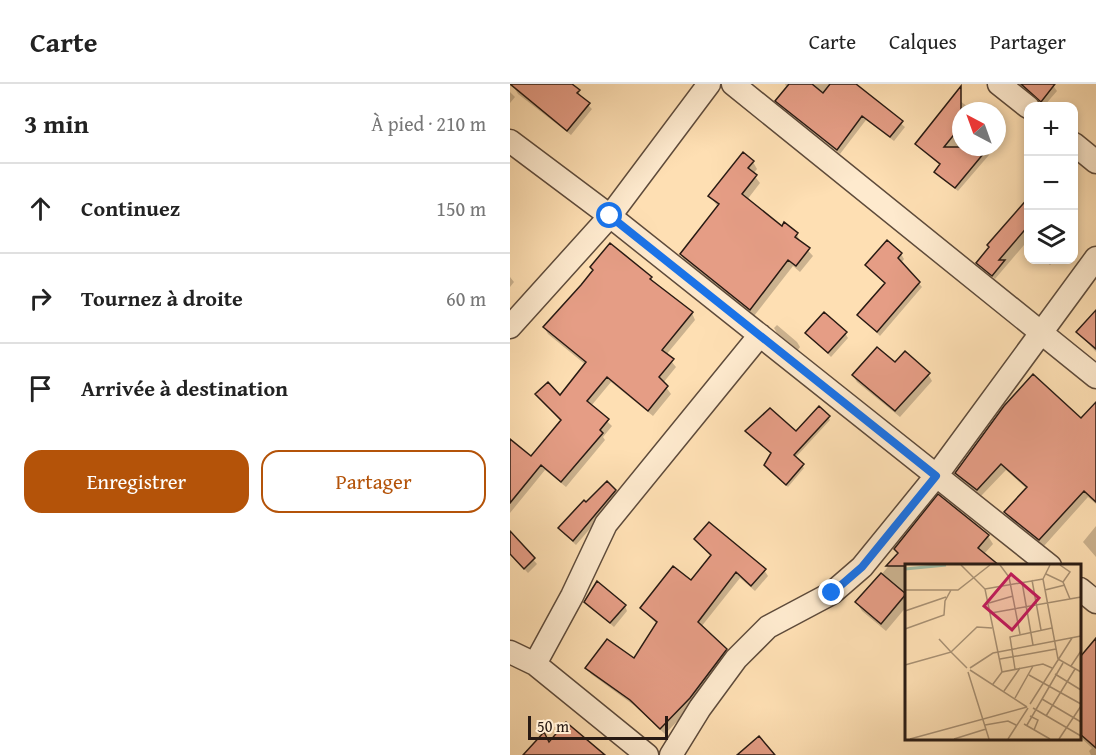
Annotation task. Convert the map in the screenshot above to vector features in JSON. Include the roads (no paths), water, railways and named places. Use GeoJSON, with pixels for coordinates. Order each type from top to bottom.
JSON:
{"type":"FeatureCollection","features":[{"type":"Feature","properties":{"kind":"street"},"geometry":{"type":"LineString","coordinates":[[510,327],[610,216],[709,84]]}},
{"type":"Feature","properties":{"kind":"street"},"geometry":{"type":"LineString","coordinates":[[733,84],[1096,377]]}},
{"type":"Feature","properties":{"kind":"street"},"geometry":{"type":"LineString","coordinates":[[999,84],[1024,103]]}},
{"type":"Feature","properties":{"kind":"street"},"geometry":{"type":"LineString","coordinates":[[510,141],[610,216],[1047,564]]}},
{"type":"Feature","properties":{"kind":"street"},"geometry":{"type":"LineString","coordinates":[[1078,147],[1096,162]]}},
{"type":"Feature","properties":{"kind":"street"},"geometry":{"type":"LineString","coordinates":[[671,755],[700,708],[736,659],[768,627],[832,593],[862,567],[936,476],[1096,258]]}},
{"type":"Feature","properties":{"kind":"street"},"geometry":{"type":"LineString","coordinates":[[534,664],[572,596],[606,524],[759,335]]}},
{"type":"Feature","properties":{"kind":"street"},"geometry":{"type":"LineString","coordinates":[[1081,590],[1096,602]]}},
{"type":"Feature","properties":{"kind":"street"},"geometry":{"type":"LineString","coordinates":[[510,652],[534,664],[647,755]]}}]}
